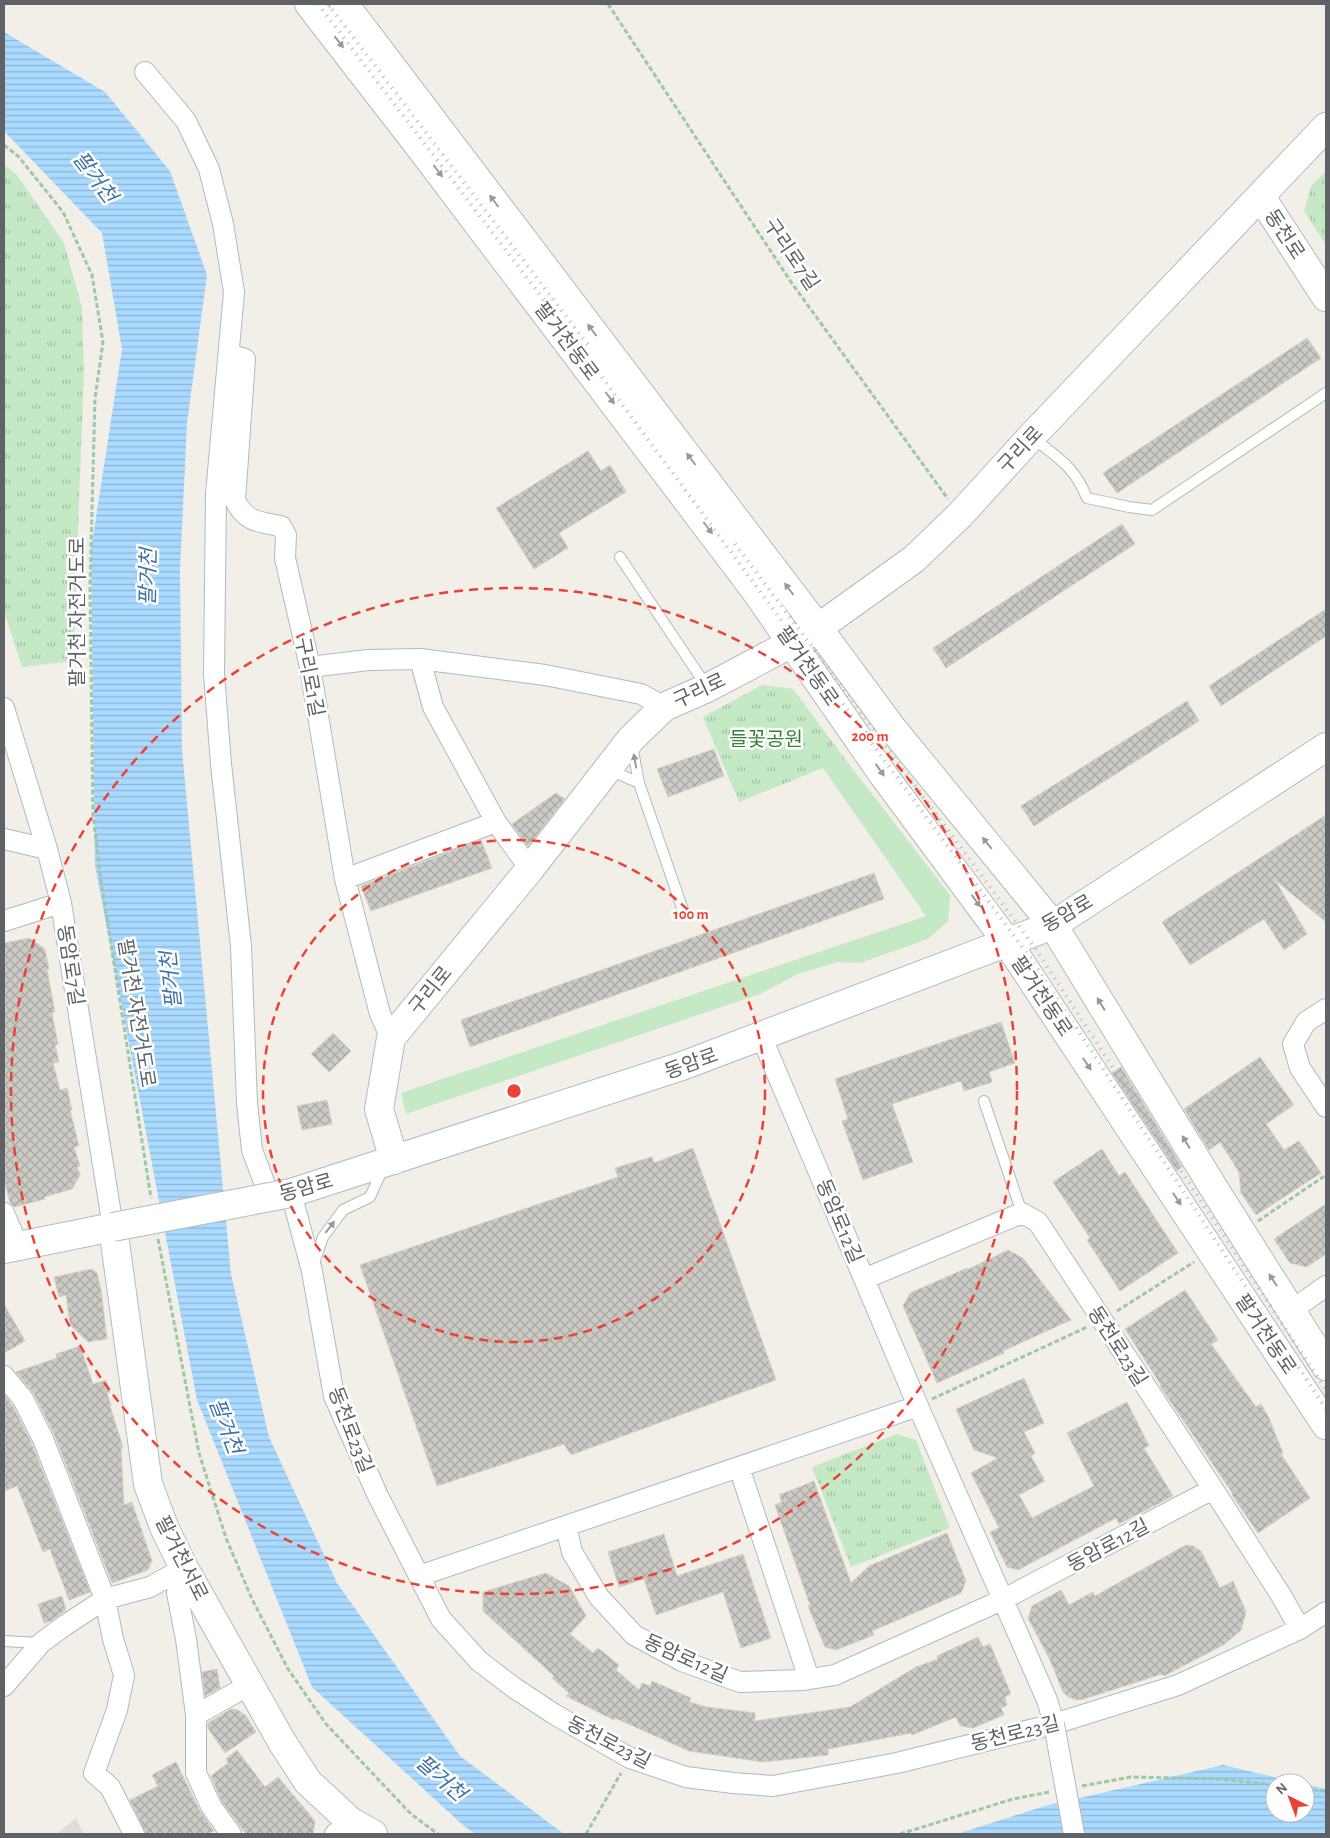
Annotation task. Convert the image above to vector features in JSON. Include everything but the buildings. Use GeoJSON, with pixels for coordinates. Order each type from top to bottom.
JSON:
{"type":"FeatureCollection","features":[{"type":"Feature","properties":{"kind":"main road","name":"팔거천동로"},"geometry":{"type":"LineString","coordinates":[[309,4],[756,590],[884,776],[1007,942],[1326,1425]]}},
{"type":"Feature","properties":{"kind":"main road","name":"팔거천동로"},"geometry":{"type":"LineString","coordinates":[[344,4],[892,728],[1053,925],[1326,1366]]}},
{"type":"Feature","properties":{"kind":"main road","name":"구리로"},"geometry":{"type":"LineString","coordinates":[[390,1161],[379,1109],[391,1038],[530,869],[631,739],[664,707],[707,688],[818,628],[914,559],[960,515],[1031,436],[1326,127]]}},
{"type":"Feature","properties":{"kind":"main road","name":"동천로"},"geometry":{"type":"LineString","coordinates":[[1261,197],[1326,297]]}},
{"type":"Feature","properties":{"kind":"main road","name":"동암로"},"geometry":{"type":"LineString","coordinates":[[11,1248],[280,1196],[682,1066],[1053,925],[1326,748]]}},
{"type":"Feature","properties":{"kind":"main road","name":"팔거천서로"},"geometry":{"type":"LineString","coordinates":[[114,1227],[148,1484],[164,1527],[184,1568],[282,1742],[308,1782],[352,1830]]}},
{"type":"Feature","properties":{"kind":"street","name":"동천로23길"},"geometry":{"type":"LineString","coordinates":[[145,72],[186,121],[209,169],[224,224],[234,292],[216,494],[214,674],[221,764],[241,946],[247,1103],[252,1150],[280,1196],[312,1272],[334,1396],[377,1494],[441,1619],[479,1660],[513,1687],[554,1714],[630,1758],[686,1777],[773,1786],[897,1763],[1054,1724],[1178,1685],[1300,1629],[1326,1612]]}},
{"type":"Feature","properties":{"kind":"street","name":"구리로1길"},"geometry":{"type":"LineString","coordinates":[[229,354],[245,359],[235,500],[239,510],[246,517],[281,526],[286,534],[285,558],[310,667],[345,879],[380,1014],[391,1038]]}},
{"type":"Feature","properties":{"kind":"street","name":"구리로"},"geometry":{"type":"LineString","coordinates":[[310,667],[368,660],[420,659],[545,675],[593,684],[641,694],[664,707]]}},
{"type":"Feature","properties":{"kind":"street"},"geometry":{"type":"LineString","coordinates":[[420,659],[432,707],[496,822],[530,869]]}},
{"type":"Feature","properties":{"kind":"street","name":"동암로7길"},"geometry":{"type":"LineString","coordinates":[[4,708],[47,849],[61,903],[114,1227]]}},
{"type":"Feature","properties":{"kind":"street"},"geometry":{"type":"LineString","coordinates":[[345,879],[496,822]]}},
{"type":"Feature","properties":{"kind":"street"},"geometry":{"type":"LineString","coordinates":[[4,839],[47,849]]}},
{"type":"Feature","properties":{"kind":"street"},"geometry":{"type":"LineString","coordinates":[[4,921],[61,903]]}},
{"type":"Feature","properties":{"kind":"street"},"geometry":{"type":"LineString","coordinates":[[1326,1009],[1306,1022],[1293,1044],[1300,1068],[1326,1107]]}},
{"type":"Feature","properties":{"kind":"street","name":"동암로12길"},"geometry":{"type":"LineString","coordinates":[[761,1036],[918,1406],[1047,1700],[1054,1724],[1074,1834]]}},
{"type":"Feature","properties":{"kind":"street"},"geometry":{"type":"LineString","coordinates":[[4,1213],[11,1248]]}},
{"type":"Feature","properties":{"kind":"street","name":"동천로23길"},"geometry":{"type":"LineString","coordinates":[[1022,1213],[1038,1222],[1282,1596],[1300,1629]]}},
{"type":"Feature","properties":{"kind":"street"},"geometry":{"type":"LineString","coordinates":[[864,1278],[1022,1213]]}},
{"type":"Feature","properties":{"kind":"street"},"geometry":{"type":"LineString","coordinates":[[1292,1310],[1326,1286]]}},
{"type":"Feature","properties":{"kind":"street"},"geometry":{"type":"LineString","coordinates":[[4,1376],[23,1399],[42,1440],[105,1599],[113,1639],[124,1675],[118,1710],[94,1773],[110,1786],[134,1834]]}},
{"type":"Feature","properties":{"kind":"street"},"geometry":{"type":"LineString","coordinates":[[419,1576],[918,1406]]}},
{"type":"Feature","properties":{"kind":"street"},"geometry":{"type":"LineString","coordinates":[[738,1467],[809,1680]]}},
{"type":"Feature","properties":{"kind":"street","name":"동암로12길"},"geometry":{"type":"LineString","coordinates":[[566,1526],[572,1552],[599,1597],[634,1635],[682,1661],[740,1682],[809,1680],[835,1675],[1002,1600],[1213,1489]]}},
{"type":"Feature","properties":{"kind":"street"},"geometry":{"type":"LineString","coordinates":[[4,1686],[41,1643],[105,1599],[150,1587],[184,1568]]}},
{"type":"Feature","properties":{"kind":"street"},"geometry":{"type":"LineString","coordinates":[[184,1568],[177,1593],[196,1715],[196,1773],[211,1806],[231,1834]]}},
{"type":"Feature","properties":{"kind":"street"},"geometry":{"type":"LineString","coordinates":[[196,1715],[251,1684]]}},
{"type":"Feature","properties":{"kind":"lane"},"geometry":{"type":"LineString","coordinates":[[1031,436],[1068,466],[1080,482],[1087,498],[1152,510],[1326,393]]}},
{"type":"Feature","properties":{"kind":"lane"},"geometry":{"type":"LineString","coordinates":[[620,557],[707,688]]}},
{"type":"Feature","properties":{"kind":"lane"},"geometry":{"type":"LineString","coordinates":[[631,739],[639,783],[684,913]]}},
{"type":"Feature","properties":{"kind":"lane"},"geometry":{"type":"LineString","coordinates":[[607,768],[639,783]]}},
{"type":"Feature","properties":{"kind":"lane"},"geometry":{"type":"LineString","coordinates":[[984,1101],[1022,1213]]}},
{"type":"Feature","properties":{"kind":"lane"},"geometry":{"type":"LineString","coordinates":[[312,1272],[323,1237],[343,1210],[370,1197],[390,1161]]}},
{"type":"Feature","properties":{"kind":"lane"},"geometry":{"type":"LineString","coordinates":[[4,1641],[41,1643]]}},
{"type":"Feature","properties":{"kind":"path","name":"구리로7길"},"geometry":{"type":"LineString","coordinates":[[608,4],[791,282],[960,515]]}},
{"type":"Feature","properties":{"kind":"path","name":"팔거천 자전거도로"},"geometry":{"type":"LineString","coordinates":[[4,145],[18,156],[63,212],[92,275],[103,342],[95,398],[90,586],[93,816],[153,1206]]}},
{"type":"Feature","properties":{"kind":"path"},"geometry":{"type":"LineString","coordinates":[[1242,1232],[1326,1175]]}},
{"type":"Feature","properties":{"kind":"path"},"geometry":{"type":"LineString","coordinates":[[157,1236],[199,1453],[226,1538],[252,1599],[288,1669],[326,1724],[411,1814],[438,1834]]}},
{"type":"Feature","properties":{"kind":"path"},"geometry":{"type":"LineString","coordinates":[[918,1406],[1102,1320],[1211,1251]]}},
{"type":"Feature","properties":{"kind":"path"},"geometry":{"type":"LineString","coordinates":[[587,1834],[630,1758]]}},
{"type":"Feature","properties":{"kind":"shaded area"},"geometry":{"type":"Polygon","coordinates":[[[76,1818],[84,1834],[56,1834],[76,1818]]]}},
{"type":"Feature","properties":{"kind":"green space"},"geometry":{"type":"Polygon","coordinates":[[[4,165],[17,175],[64,243],[82,308],[84,370],[73,661],[22,667],[4,611],[4,165]]]}},
{"type":"Feature","properties":{"kind":"green space"},"geometry":{"type":"Polygon","coordinates":[[[1326,171],[1326,245],[1304,211],[1311,186],[1326,171]]]}},
{"type":"Feature","properties":{"kind":"green space","name":"들꽃공원"},"geometry":{"type":"Polygon","coordinates":[[[762,685],[793,689],[845,759],[739,802],[703,717],[762,685]]]}},
{"type":"Feature","properties":{"kind":"green space"},"geometry":{"type":"Polygon","coordinates":[[[845,759],[950,895],[948,921],[928,939],[860,963],[838,962],[798,974],[760,994],[406,1114],[401,1093],[926,916],[823,768],[845,759]]]}},
{"type":"Feature","properties":{"kind":"green space"},"geometry":{"type":"Polygon","coordinates":[[[897,1434],[916,1440],[950,1528],[851,1567],[812,1467],[897,1434]]]}},
{"type":"Feature","properties":{"kind":"water","name":"팔거천"},"geometry":{"type":"Polygon","coordinates":[[[4,32],[105,92],[170,171],[207,275],[187,423],[180,570],[182,750],[231,1274],[269,1437],[337,1583],[460,1756],[564,1834],[475,1834],[312,1687],[197,1400],[95,865],[91,550],[122,349],[102,233],[4,131],[4,32]]]}},
{"type":"Feature","properties":{"kind":"water"},"geometry":{"type":"Polygon","coordinates":[[[1223,1765],[1265,1775],[1265,1823],[1315,1823],[1315,1786],[1326,1789],[1326,1834],[957,1834],[1045,1806],[1223,1765]]]}},
{"type":"Feature","properties":{"kind":"railway"},"geometry":{"type":"LineString","coordinates":[[318,4],[579,346],[1031,959],[1326,1409]]}},
{"type":"Feature","properties":{"kind":"railway"},"geometry":{"type":"LineString","coordinates":[[328,4],[591,349]]}},
{"type":"Feature","properties":{"kind":"railway"},"geometry":{"type":"LineString","coordinates":[[735,544],[1035,948],[1326,1390]]}}]}
